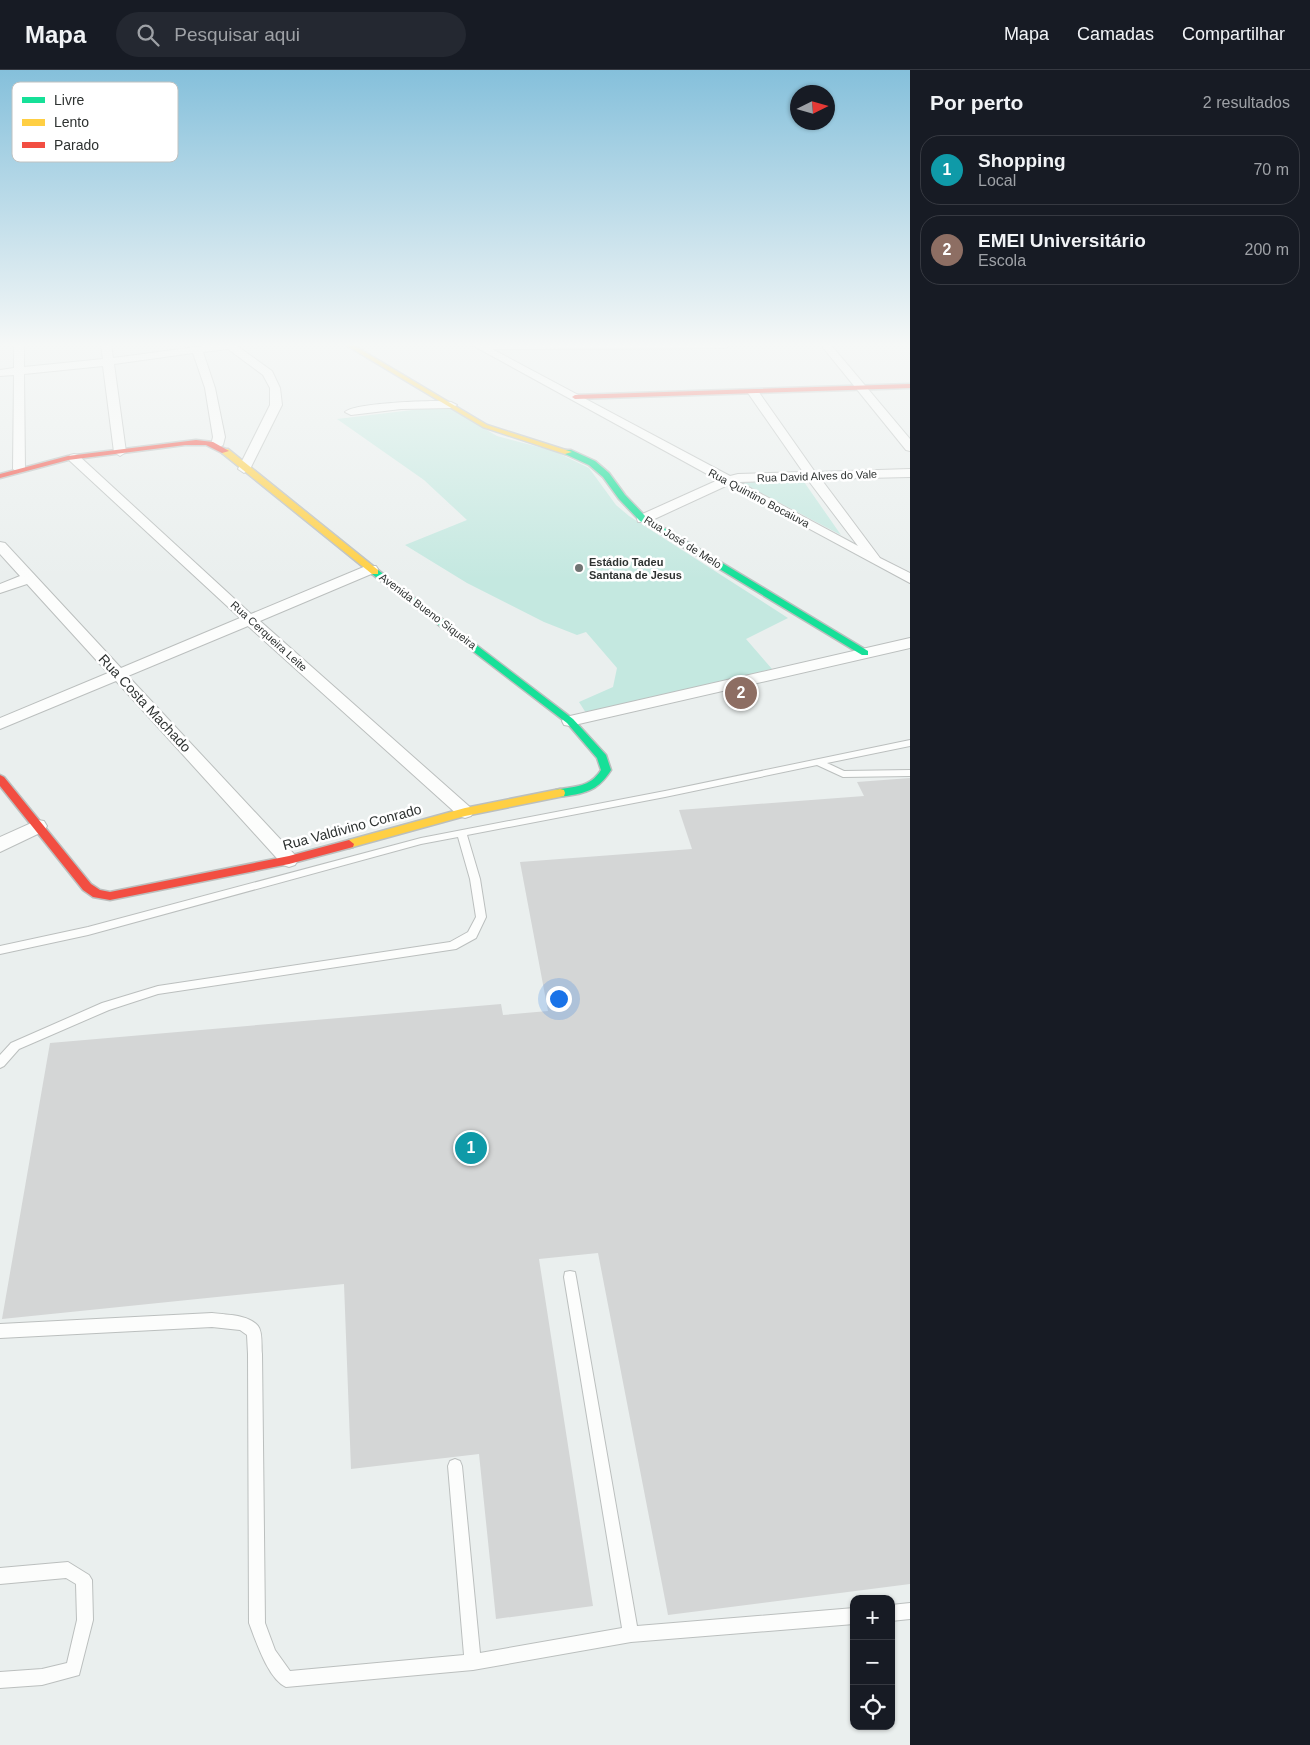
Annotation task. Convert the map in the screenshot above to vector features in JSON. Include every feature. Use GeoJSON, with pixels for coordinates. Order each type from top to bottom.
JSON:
{"type":"FeatureCollection","features":[{"type":"Feature","properties":{"kind":"street"},"geometry":{"type":"LineString","coordinates":[[19,423],[19,469]]}},
{"type":"Feature","properties":{"kind":"street"},"geometry":{"type":"LineString","coordinates":[[116,423],[120,452]]}},
{"type":"Feature","properties":{"kind":"street"},"geometry":{"type":"LineString","coordinates":[[0,476],[19,469],[74,458],[185,443],[204,442],[217,445],[219,437],[216,423]]}},
{"type":"Feature","properties":{"kind":"street"},"geometry":{"type":"LineString","coordinates":[[244,469],[267,423]]}},
{"type":"Feature","properties":{"kind":"street","name":"Rua José de Melo"},"geometry":{"type":"LineString","coordinates":[[480,423],[569,452],[592,463],[606,475],[622,497],[643,519],[865,653]]}},
{"type":"Feature","properties":{"kind":"street","name":"Rua Quintino Bocaiuva"},"geometry":{"type":"LineString","coordinates":[[622,423],[910,579]]}},
{"type":"Feature","properties":{"kind":"street"},"geometry":{"type":"LineString","coordinates":[[775,423],[811,475],[878,563]]}},
{"type":"Feature","properties":{"kind":"street"},"geometry":{"type":"LineString","coordinates":[[891,423],[910,447]]}},
{"type":"Feature","properties":{"kind":"street","name":"Avenida Bueno Siqueira"},"geometry":{"type":"LineString","coordinates":[[217,445],[244,469],[570,721],[602,757],[606,770],[600,781],[588,788]]}},
{"type":"Feature","properties":{"kind":"street","name":"Rua Cerqueira Leite"},"geometry":{"type":"LineString","coordinates":[[74,458],[250,620],[466,812]]}},
{"type":"Feature","properties":{"kind":"street","name":"Rua David Alves do Vale"},"geometry":{"type":"LineString","coordinates":[[643,519],[727,481],[738,478],[910,473]]}},
{"type":"Feature","properties":{"kind":"street","name":"Rua Costa Machado"},"geometry":{"type":"LineString","coordinates":[[0,546],[289,860]]}},
{"type":"Feature","properties":{"kind":"street"},"geometry":{"type":"LineString","coordinates":[[0,724],[372,568]]}},
{"type":"Feature","properties":{"kind":"street"},"geometry":{"type":"LineString","coordinates":[[0,589],[29,578]]}},
{"type":"Feature","properties":{"kind":"street"},"geometry":{"type":"LineString","coordinates":[[570,721],[910,643]]}},
{"type":"Feature","properties":{"kind":"street","name":"Rua Valdivino Conrado"},"geometry":{"type":"LineString","coordinates":[[0,779],[87,887],[97,894],[110,896],[289,860],[466,812],[588,788]]}},
{"type":"Feature","properties":{"kind":"street"},"geometry":{"type":"LineString","coordinates":[[0,845],[38,826]]}},
{"type":"Feature","properties":{"kind":"lane"},"geometry":{"type":"LineString","coordinates":[[0,950],[88,931],[422,841],[665,794],[910,743]]}},
{"type":"Feature","properties":{"kind":"lane"},"geometry":{"type":"LineString","coordinates":[[818,762],[843,774],[910,773]]}},
{"type":"Feature","properties":{"kind":"lane"},"geometry":{"type":"LineString","coordinates":[[0,1063],[15,1046],[106,1006],[158,990],[452,946],[472,935],[481,917],[475,879],[462,834]]}},
{"type":"Feature","properties":{"kind":"lane"},"geometry":{"type":"LineString","coordinates":[[570,1277],[631,1634]]}},
{"type":"Feature","properties":{"kind":"lane"},"geometry":{"type":"LineString","coordinates":[[0,1331],[212,1320],[242,1324],[253,1331],[255,1354],[257,1624],[269,1655],[286,1679],[473,1662],[631,1634],[850,1616]]}},
{"type":"Feature","properties":{"kind":"lane"},"geometry":{"type":"LineString","coordinates":[[455,1466],[473,1662]]}},
{"type":"Feature","properties":{"kind":"lane"},"geometry":{"type":"LineString","coordinates":[[0,1576],[68,1570],[84,1580],[84,1620],[73,1670],[42,1677],[0,1680]]}},
{"type":"Feature","properties":{"kind":"lane"},"geometry":{"type":"LineString","coordinates":[[895,1613],[910,1611]]}},
{"type":"Feature","properties":{"kind":"green space"},"geometry":{"type":"Polygon","coordinates":[[[343,423],[475,423],[497,436],[554,451],[589,468],[616,505],[629,516],[788,618],[746,639],[772,669],[586,713],[579,702],[613,687],[617,668],[586,632],[577,635],[544,622],[467,583],[405,545],[467,520],[424,480],[343,423]]]}},
{"type":"Feature","properties":{"kind":"green space"},"geometry":{"type":"Polygon","coordinates":[[[802,479],[841,535],[742,483],[802,479]]]}},
{"type":"Feature","properties":{"kind":"building"},"geometry":{"type":"Polygon","coordinates":[[[910,778],[910,1584],[668,1615],[598,1253],[539,1259],[593,1606],[496,1619],[479,1454],[351,1469],[344,1284],[2,1319],[50,1043],[501,1004],[503,1015],[548,1011],[520,862],[692,849],[679,810],[864,796],[857,782],[910,778]]]}},
{"type":"Feature","properties":{"kind":"traffic: fast"},"geometry":{"type":"LineString","coordinates":[[568,452],[592,463],[606,475],[622,497],[643,519],[865,653]]}},
{"type":"Feature","properties":{"kind":"traffic: fast"},"geometry":{"type":"LineString","coordinates":[[375,572],[570,721],[602,757],[606,770],[597,782],[581,790],[560,793]]}},
{"type":"Feature","properties":{"kind":"traffic: slow"},"geometry":{"type":"LineString","coordinates":[[480,423],[568,452]]}},
{"type":"Feature","properties":{"kind":"traffic: slow"},"geometry":{"type":"LineString","coordinates":[[225,451],[375,572]]}},
{"type":"Feature","properties":{"kind":"traffic: slow"},"geometry":{"type":"LineString","coordinates":[[349,844],[465,812],[560,793]]}},
{"type":"Feature","properties":{"kind":"traffic: jam"},"geometry":{"type":"LineString","coordinates":[[0,476],[68,458],[185,443],[201,442],[211,444],[225,451]]}},
{"type":"Feature","properties":{"kind":"traffic: jam"},"geometry":{"type":"LineString","coordinates":[[0,779],[87,887],[97,894],[110,896],[289,860],[349,844]]}},
{"type":"Feature","properties":{"kind":"place","name":"Estádio Tadeu Santana de Jesus"},"geometry":{"type":"Point","coordinates":[579,568]}},
{"type":"Feature","properties":{"kind":"place","name":"EMEI Universitário"},"geometry":{"type":"Point","coordinates":[741,693]}},
{"type":"Feature","properties":{"kind":"place","name":"Shopping"},"geometry":{"type":"Point","coordinates":[471,1148]}}]}
